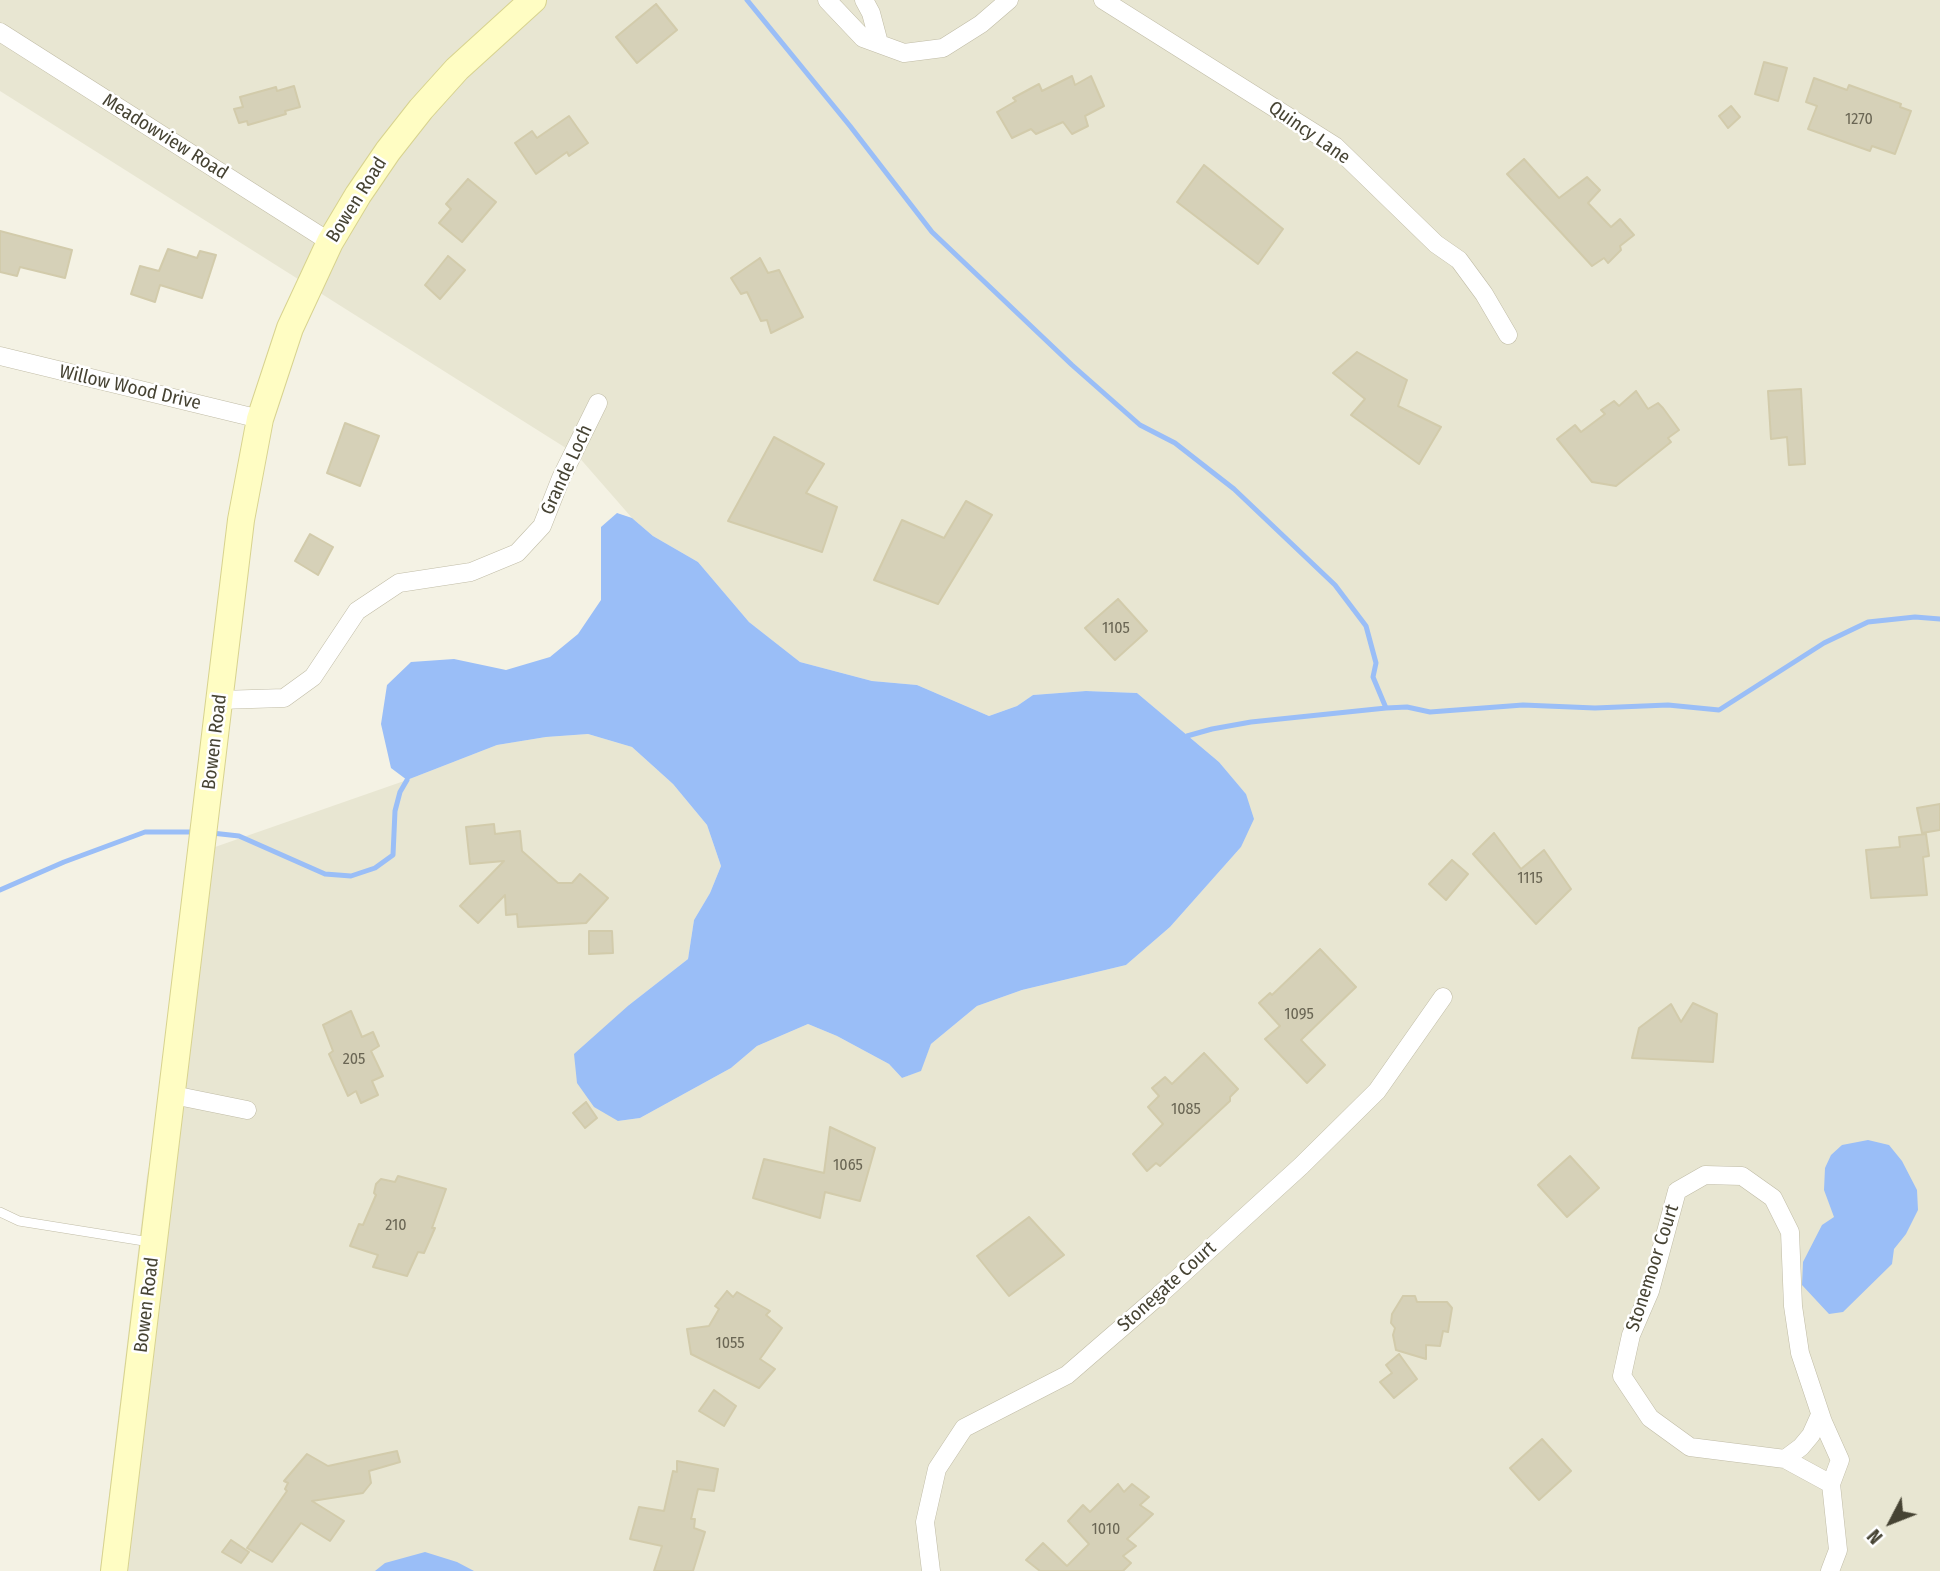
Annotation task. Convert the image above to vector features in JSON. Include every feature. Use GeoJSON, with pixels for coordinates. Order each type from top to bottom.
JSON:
{"type":"FeatureCollection","features":[{"type":"Feature","properties":{"kind":"street","name":"Bowen Road"},"geometry":{"type":"LineString","coordinates":[[114,1571],[241,520],[260,419],[290,328],[330,242],[358,195],[421,109],[457,69],[533,0]]}},
{"type":"Feature","properties":{"kind":"street"},"geometry":{"type":"LineString","coordinates":[[827,0],[863,38],[904,53],[943,48],[981,24],[1009,0]]}},
{"type":"Feature","properties":{"kind":"street"},"geometry":{"type":"LineString","coordinates":[[864,0],[871,13],[879,43]]}},
{"type":"Feature","properties":{"kind":"street","name":"Quincy Lane"},"geometry":{"type":"LineString","coordinates":[[1103,0],[1335,146],[1436,244],[1459,260],[1508,335]]}},
{"type":"Feature","properties":{"kind":"street","name":"Meadowview Road"},"geometry":{"type":"LineString","coordinates":[[0,32],[330,242]]}},
{"type":"Feature","properties":{"kind":"street","name":"Willow Wood Drive"},"geometry":{"type":"LineString","coordinates":[[0,356],[260,419]]}},
{"type":"Feature","properties":{"kind":"street","name":"Grande Loch"},"geometry":{"type":"LineString","coordinates":[[220,700],[284,698],[313,677],[357,611],[399,583],[471,572],[517,553],[541,526],[598,403]]}},
{"type":"Feature","properties":{"kind":"street","name":"Stonegate Court"},"geometry":{"type":"LineString","coordinates":[[931,1571],[925,1522],[934,1482],[937,1469],[964,1428],[1068,1375],[1156,1298],[1301,1166],[1377,1091],[1443,997]]}},
{"type":"Feature","properties":{"kind":"street"},"geometry":{"type":"LineString","coordinates":[[173,1095],[247,1110]]}},
{"type":"Feature","properties":{"kind":"street","name":"Stonemoor Court"},"geometry":{"type":"LineString","coordinates":[[1830,1571],[1838,1550],[1831,1484],[1840,1460],[1820,1415],[1800,1353],[1793,1306],[1790,1232],[1773,1198],[1742,1176],[1705,1175],[1677,1191],[1650,1291],[1632,1335],[1622,1376],[1650,1418],[1690,1447],[1785,1459],[1831,1484]]}},
{"type":"Feature","properties":{"kind":"street"},"geometry":{"type":"LineString","coordinates":[[1785,1459],[1801,1447],[1820,1415]]}},
{"type":"Feature","properties":{"kind":"lane"},"geometry":{"type":"LineString","coordinates":[[0,1212],[19,1221],[155,1243]]}},
{"type":"Feature","properties":{"kind":"shaded area"},"geometry":{"type":"Polygon","coordinates":[[[0,0],[1940,0],[1940,1571],[100,1571],[147,1176],[215,847],[407,780],[497,745],[588,734],[632,747],[673,784],[707,825],[721,866],[710,893],[694,920],[688,959],[629,1005],[618,1121],[640,1118],[731,1068],[757,1046],[808,1024],[889,1064],[902,1078],[920,1071],[931,1044],[977,1006],[1022,990],[1126,965],[1170,927],[1241,847],[1246,794],[1219,762],[1137,693],[1086,691],[1033,695],[1017,706],[989,716],[917,685],[872,681],[800,662],[749,622],[698,562],[653,536],[632,518],[577,455],[0,91],[0,0]]]}},
{"type":"Feature","properties":{"kind":"water"},"geometry":{"type":"Polygon","coordinates":[[[617,513],[632,518],[653,536],[698,562],[749,622],[800,662],[872,681],[917,685],[989,716],[1017,706],[1033,695],[1086,691],[1137,693],[1219,762],[1246,794],[1254,819],[1241,847],[1170,927],[1126,965],[1022,990],[977,1006],[931,1044],[921,1071],[902,1078],[889,1064],[808,1024],[757,1046],[731,1068],[640,1118],[618,1121],[594,1107],[577,1083],[574,1054],[629,1005],[688,959],[694,920],[710,893],[721,866],[707,825],[673,784],[632,747],[588,734],[546,737],[497,745],[407,780],[391,768],[381,724],[387,685],[411,662],[454,659],[506,670],[550,657],[578,634],[601,600],[601,527],[617,513]]]}},
{"type":"Feature","properties":{"kind":"water"},"geometry":{"type":"Polygon","coordinates":[[[1868,1140],[1889,1145],[1902,1161],[1917,1190],[1918,1210],[1906,1234],[1894,1249],[1892,1264],[1843,1312],[1829,1314],[1802,1285],[1803,1262],[1822,1225],[1834,1217],[1824,1190],[1825,1168],[1831,1155],[1842,1145],[1868,1140]]]}},
{"type":"Feature","properties":{"kind":"water"},"geometry":{"type":"Polygon","coordinates":[[[425,1552],[457,1562],[474,1571],[375,1571],[385,1563],[425,1552]]]}},
{"type":"Feature","properties":{"kind":"building"},"geometry":{"type":"Polygon","coordinates":[[[656,4],[677,30],[637,63],[616,37],[656,4]]]}},
{"type":"Feature","properties":{"kind":"building"},"geometry":{"type":"Polygon","coordinates":[[[1764,62],[1787,68],[1778,101],[1755,94],[1764,62]]]}},
{"type":"Feature","properties":{"kind":"building"},"geometry":{"type":"Polygon","coordinates":[[[1072,76],[1075,85],[1091,76],[1104,106],[1085,116],[1088,126],[1072,134],[1063,122],[1036,134],[1031,129],[1012,138],[997,112],[1016,101],[1013,98],[1039,84],[1042,91],[1072,76]]]}},
{"type":"Feature","properties":{"kind":"building"},"geometry":{"type":"Polygon","coordinates":[[[1814,78],[1847,90],[1849,85],[1901,104],[1900,107],[1911,111],[1895,154],[1872,146],[1870,151],[1808,129],[1817,106],[1806,102],[1814,78]]]}},
{"type":"Feature","properties":{"kind":"building"},"geometry":{"type":"Polygon","coordinates":[[[294,86],[300,107],[248,125],[247,121],[239,123],[234,109],[243,107],[240,97],[276,87],[277,91],[294,86]]]}},
{"type":"Feature","properties":{"kind":"building"},"geometry":{"type":"Polygon","coordinates":[[[1731,106],[1740,117],[1728,128],[1719,116],[1731,106]]]}},
{"type":"Feature","properties":{"kind":"building"},"geometry":{"type":"Polygon","coordinates":[[[569,116],[588,143],[569,156],[567,152],[536,174],[515,143],[532,131],[537,138],[569,116]]]}},
{"type":"Feature","properties":{"kind":"building"},"geometry":{"type":"Polygon","coordinates":[[[1524,159],[1559,198],[1587,177],[1600,190],[1588,203],[1611,227],[1620,219],[1634,235],[1620,246],[1621,250],[1608,263],[1604,258],[1592,266],[1507,174],[1524,159]]]}},
{"type":"Feature","properties":{"kind":"building"},"geometry":{"type":"Polygon","coordinates":[[[1204,165],[1283,229],[1258,264],[1177,202],[1204,165]]]}},
{"type":"Feature","properties":{"kind":"building"},"geometry":{"type":"Polygon","coordinates":[[[468,179],[496,202],[462,242],[439,223],[451,209],[446,204],[468,179]]]}},
{"type":"Feature","properties":{"kind":"building"},"geometry":{"type":"Polygon","coordinates":[[[0,231],[72,250],[65,278],[20,267],[17,276],[0,272],[0,231]]]}},
{"type":"Feature","properties":{"kind":"building"},"geometry":{"type":"Polygon","coordinates":[[[168,249],[197,258],[200,251],[216,255],[202,298],[160,285],[155,302],[131,294],[140,266],[159,271],[168,249]]]}},
{"type":"Feature","properties":{"kind":"building"},"geometry":{"type":"Polygon","coordinates":[[[448,256],[465,270],[440,299],[425,285],[448,256]]]}},
{"type":"Feature","properties":{"kind":"building"},"geometry":{"type":"Polygon","coordinates":[[[760,258],[768,273],[779,270],[803,317],[771,333],[767,320],[761,321],[747,292],[741,294],[731,278],[760,258]]]}},
{"type":"Feature","properties":{"kind":"building"},"geometry":{"type":"Polygon","coordinates":[[[1357,352],[1407,380],[1398,406],[1441,427],[1419,464],[1351,415],[1365,399],[1333,373],[1357,352]]]}},
{"type":"Feature","properties":{"kind":"building"},"geometry":{"type":"Polygon","coordinates":[[[1801,389],[1805,464],[1789,465],[1787,437],[1771,439],[1768,391],[1801,389]]]}},
{"type":"Feature","properties":{"kind":"building"},"geometry":{"type":"Polygon","coordinates":[[[1636,391],[1648,409],[1658,403],[1679,430],[1668,438],[1671,442],[1616,486],[1592,482],[1557,439],[1575,425],[1581,432],[1605,414],[1601,410],[1614,401],[1619,406],[1636,391]]]}},
{"type":"Feature","properties":{"kind":"building"},"geometry":{"type":"Polygon","coordinates":[[[345,423],[379,436],[360,486],[327,473],[345,423]]]}},
{"type":"Feature","properties":{"kind":"building"},"geometry":{"type":"Polygon","coordinates":[[[774,437],[824,464],[806,493],[837,507],[822,552],[728,521],[774,437]]]}},
{"type":"Feature","properties":{"kind":"building"},"geometry":{"type":"Polygon","coordinates":[[[966,501],[992,515],[938,604],[874,580],[902,520],[944,538],[966,501]]]}},
{"type":"Feature","properties":{"kind":"building"},"geometry":{"type":"Polygon","coordinates":[[[310,534],[333,547],[318,575],[295,561],[310,534]]]}},
{"type":"Feature","properties":{"kind":"building"},"geometry":{"type":"Polygon","coordinates":[[[1118,599],[1147,631],[1115,660],[1085,628],[1118,599]]]}},
{"type":"Feature","properties":{"kind":"building"},"geometry":{"type":"Polygon","coordinates":[[[1940,804],[1940,830],[1922,833],[1917,808],[1940,804]]]}},
{"type":"Feature","properties":{"kind":"building"},"geometry":{"type":"Polygon","coordinates":[[[494,824],[495,834],[520,831],[522,851],[558,883],[572,883],[580,874],[608,898],[586,923],[518,927],[517,914],[506,915],[505,895],[478,923],[460,906],[504,861],[470,864],[466,827],[494,824]]]}},
{"type":"Feature","properties":{"kind":"building"},"geometry":{"type":"Polygon","coordinates":[[[1494,833],[1521,869],[1544,850],[1571,889],[1536,924],[1473,854],[1494,833]]]}},
{"type":"Feature","properties":{"kind":"building"},"geometry":{"type":"Polygon","coordinates":[[[1926,834],[1929,856],[1923,857],[1927,895],[1871,898],[1866,850],[1900,847],[1899,837],[1926,834]]]}},
{"type":"Feature","properties":{"kind":"building"},"geometry":{"type":"Polygon","coordinates":[[[1452,860],[1468,874],[1446,900],[1429,884],[1452,860]]]}},
{"type":"Feature","properties":{"kind":"building"},"geometry":{"type":"Polygon","coordinates":[[[589,931],[612,931],[613,953],[589,954],[589,931]]]}},
{"type":"Feature","properties":{"kind":"building"},"geometry":{"type":"Polygon","coordinates":[[[1320,949],[1356,987],[1301,1040],[1325,1065],[1307,1083],[1265,1039],[1280,1026],[1259,1003],[1270,993],[1272,995],[1320,949]]]}},
{"type":"Feature","properties":{"kind":"building"},"geometry":{"type":"Polygon","coordinates":[[[1693,1003],[1717,1014],[1713,1062],[1632,1058],[1639,1028],[1671,1004],[1681,1022],[1693,1003]]]}},
{"type":"Feature","properties":{"kind":"building"},"geometry":{"type":"Polygon","coordinates":[[[351,1011],[362,1037],[373,1032],[379,1046],[371,1051],[383,1076],[372,1081],[378,1095],[361,1103],[356,1091],[348,1096],[329,1054],[333,1051],[323,1025],[351,1011]]]}},
{"type":"Feature","properties":{"kind":"building"},"geometry":{"type":"Polygon","coordinates":[[[1204,1053],[1238,1089],[1230,1097],[1230,1101],[1160,1166],[1156,1163],[1147,1171],[1133,1154],[1163,1124],[1148,1107],[1159,1096],[1152,1088],[1165,1077],[1172,1084],[1204,1053]]]}},
{"type":"Feature","properties":{"kind":"building"},"geometry":{"type":"Polygon","coordinates":[[[586,1102],[597,1118],[585,1128],[573,1113],[586,1102]]]}},
{"type":"Feature","properties":{"kind":"building"},"geometry":{"type":"Polygon","coordinates":[[[830,1127],[875,1148],[860,1201],[825,1192],[820,1218],[753,1198],[764,1159],[824,1173],[830,1127]]]}},
{"type":"Feature","properties":{"kind":"building"},"geometry":{"type":"Polygon","coordinates":[[[1570,1156],[1599,1188],[1567,1217],[1538,1185],[1570,1156]]]}},
{"type":"Feature","properties":{"kind":"building"},"geometry":{"type":"Polygon","coordinates":[[[398,1176],[446,1189],[432,1228],[435,1228],[424,1253],[418,1252],[407,1276],[373,1267],[378,1255],[350,1246],[376,1195],[376,1184],[381,1179],[395,1182],[398,1176]]]}},
{"type":"Feature","properties":{"kind":"building"},"geometry":{"type":"Polygon","coordinates":[[[1029,1217],[1064,1255],[1009,1296],[977,1256],[1029,1217]]]}},
{"type":"Feature","properties":{"kind":"building"},"geometry":{"type":"Polygon","coordinates":[[[727,1291],[733,1297],[737,1292],[770,1311],[766,1315],[782,1328],[760,1359],[775,1369],[759,1388],[691,1354],[687,1329],[709,1326],[719,1309],[715,1306],[727,1291]]]}},
{"type":"Feature","properties":{"kind":"building"},"geometry":{"type":"Polygon","coordinates":[[[1403,1296],[1415,1296],[1417,1302],[1447,1302],[1452,1308],[1448,1332],[1443,1331],[1440,1346],[1426,1345],[1426,1359],[1396,1350],[1392,1314],[1403,1296]]]}},
{"type":"Feature","properties":{"kind":"building"},"geometry":{"type":"Polygon","coordinates":[[[1399,1354],[1417,1379],[1394,1398],[1380,1382],[1392,1373],[1386,1365],[1399,1354]]]}},
{"type":"Feature","properties":{"kind":"building"},"geometry":{"type":"Polygon","coordinates":[[[714,1390],[736,1406],[724,1426],[699,1411],[714,1390]]]}},
{"type":"Feature","properties":{"kind":"building"},"geometry":{"type":"Polygon","coordinates":[[[1542,1439],[1571,1471],[1539,1500],[1510,1468],[1542,1439]]]}},
{"type":"Feature","properties":{"kind":"building"},"geometry":{"type":"Polygon","coordinates":[[[397,1451],[400,1462],[369,1471],[371,1483],[363,1493],[312,1501],[344,1521],[330,1541],[301,1523],[272,1562],[247,1548],[287,1491],[285,1489],[288,1483],[284,1481],[307,1454],[328,1466],[397,1451]]]}},
{"type":"Feature","properties":{"kind":"building"},"geometry":{"type":"Polygon","coordinates":[[[677,1461],[718,1469],[714,1491],[698,1489],[691,1519],[695,1519],[694,1528],[705,1532],[693,1571],[654,1571],[662,1546],[630,1539],[639,1507],[664,1511],[673,1471],[677,1472],[677,1461]]]}},
{"type":"Feature","properties":{"kind":"building"},"geometry":{"type":"Polygon","coordinates":[[[1118,1484],[1124,1492],[1132,1484],[1149,1497],[1140,1505],[1153,1514],[1127,1539],[1136,1546],[1123,1556],[1131,1563],[1123,1571],[1040,1571],[1026,1560],[1043,1543],[1067,1566],[1089,1544],[1068,1521],[1083,1505],[1090,1512],[1118,1484]]]}},
{"type":"Feature","properties":{"kind":"building"},"geometry":{"type":"Polygon","coordinates":[[[231,1540],[249,1552],[241,1563],[222,1552],[231,1540]]]}},
{"type":"Feature","properties":{"kind":"waterway"},"geometry":{"type":"LineString","coordinates":[[747,0],[932,232],[1072,365],[1140,425],[1175,443],[1234,489],[1335,585],[1366,626],[1376,663],[1373,677],[1386,708]]}},
{"type":"Feature","properties":{"kind":"waterway"},"geometry":{"type":"LineString","coordinates":[[1187,736],[1251,722],[1386,708],[1407,707],[1430,712],[1523,705],[1595,708],[1668,705],[1719,710],[1824,643],[1868,622],[1915,617],[1940,619]]}},
{"type":"Feature","properties":{"kind":"waterway"},"geometry":{"type":"LineString","coordinates":[[212,833],[239,836],[325,874],[351,876],[375,868],[393,855],[395,811],[400,792],[407,780]]}},
{"type":"Feature","properties":{"kind":"waterway"},"geometry":{"type":"LineString","coordinates":[[0,890],[64,862],[145,832],[195,832]]}}]}
